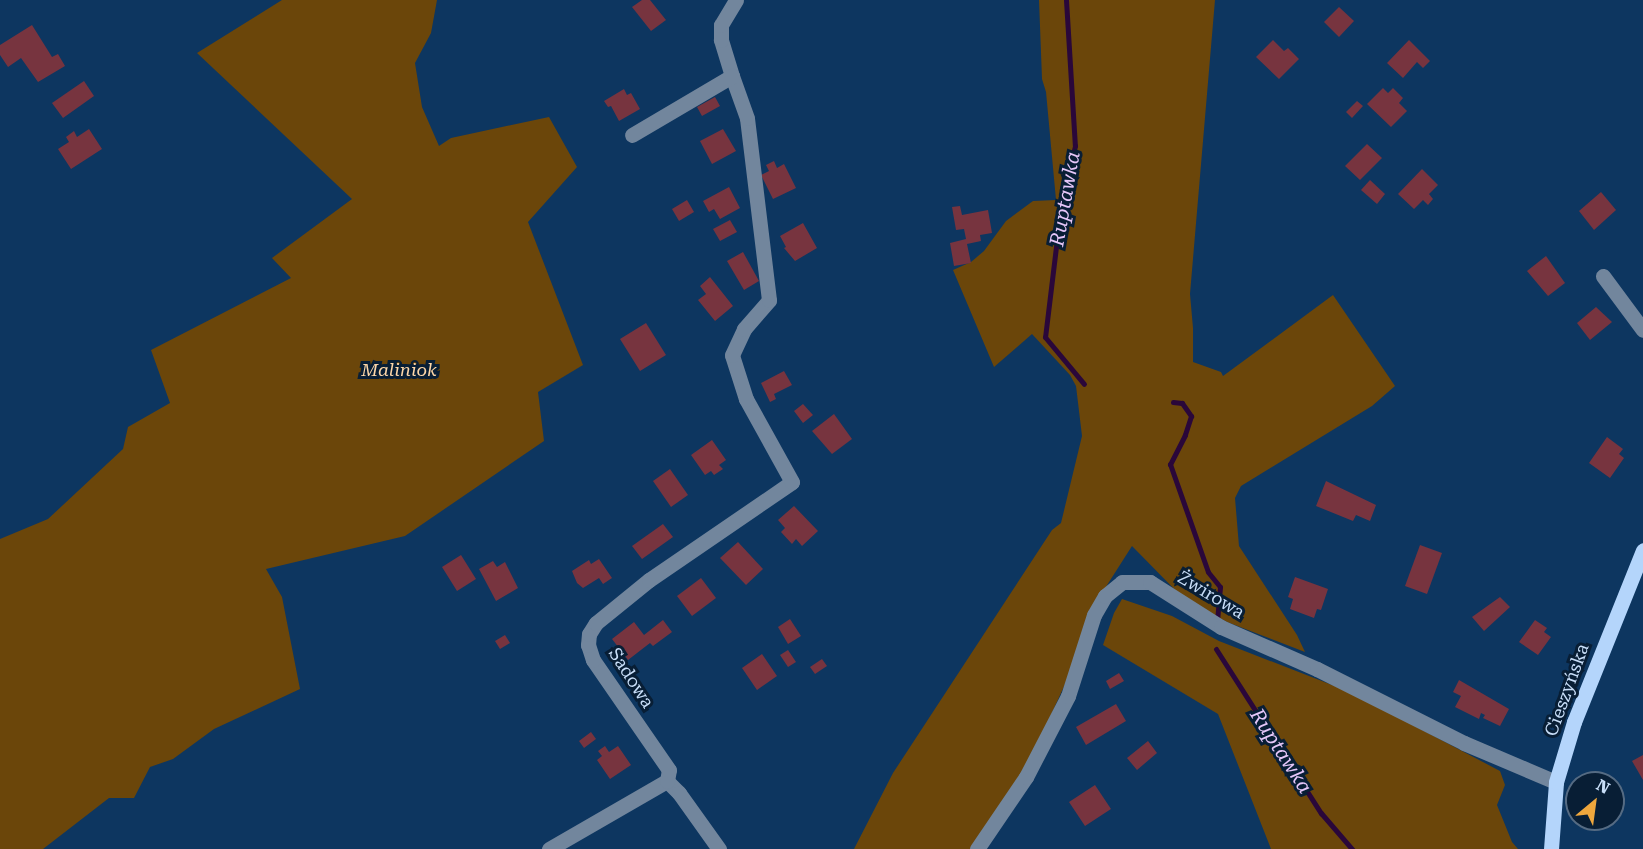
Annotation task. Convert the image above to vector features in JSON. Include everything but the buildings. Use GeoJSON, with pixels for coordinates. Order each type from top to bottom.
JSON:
{"type":"FeatureCollection","features":[{"type":"Feature","properties":{"kind":"main road","name":"Cieszyńska"},"geometry":{"type":"LineString","coordinates":[[1551,849],[1556,782],[1574,722],[1643,550]]}},
{"type":"Feature","properties":{"kind":"street"},"geometry":{"type":"LineString","coordinates":[[632,135],[732,76],[722,40],[721,25],[736,0]]}},
{"type":"Feature","properties":{"kind":"street","name":"Sadowa"},"geometry":{"type":"LineString","coordinates":[[667,781],[669,770],[593,660],[588,645],[589,634],[596,623],[649,580],[792,482],[746,399],[732,355],[744,330],[769,300],[747,118],[732,76]]}},
{"type":"Feature","properties":{"kind":"street"},"geometry":{"type":"LineString","coordinates":[[1603,276],[1643,330]]}},
{"type":"Feature","properties":{"kind":"street","name":"Żwirowa"},"geometry":{"type":"LineString","coordinates":[[977,849],[1026,777],[1068,696],[1094,615],[1105,596],[1122,582],[1149,582],[1221,627],[1317,669],[1464,743],[1556,782]]}},
{"type":"Feature","properties":{"kind":"street"},"geometry":{"type":"LineString","coordinates":[[549,849],[667,781],[679,793],[719,849]]}},
{"type":"Feature","properties":{"kind":"green space","name":"Maliniok"},"geometry":{"type":"Polygon","coordinates":[[[282,0],[437,0],[431,33],[415,63],[422,107],[439,146],[451,138],[549,117],[577,167],[528,222],[583,365],[538,392],[544,441],[405,536],[266,569],[282,597],[300,689],[214,729],[173,759],[150,767],[134,798],[109,798],[43,849],[0,849],[0,539],[48,519],[123,449],[128,427],[170,403],[151,350],[291,278],[272,258],[352,199],[197,53],[282,0]]]}},
{"type":"Feature","properties":{"kind":"green space"},"geometry":{"type":"Polygon","coordinates":[[[1039,0],[1215,0],[1190,294],[1193,362],[1221,372],[1223,376],[1333,295],[1395,386],[1372,406],[1241,486],[1235,498],[1239,546],[1297,635],[1305,652],[1227,622],[1183,598],[1132,546],[1095,604],[1072,669],[1028,765],[972,849],[854,849],[893,773],[1052,530],[1061,523],[1082,436],[1076,386],[1070,375],[1032,334],[994,367],[953,270],[971,262],[984,251],[1006,221],[1033,201],[1056,200],[1046,92],[1042,79],[1039,0]]]}},
{"type":"Feature","properties":{"kind":"green space"},"geometry":{"type":"Polygon","coordinates":[[[1122,599],[1172,616],[1219,641],[1350,692],[1500,771],[1505,785],[1497,805],[1512,842],[1518,849],[1271,849],[1218,714],[1103,645],[1114,613],[1122,599]]]}},
{"type":"Feature","properties":{"kind":"waterway","name":"Ruptawka"},"geometry":{"type":"LineString","coordinates":[[1066,0],[1075,146],[1062,197],[1045,337],[1084,384]]}},
{"type":"Feature","properties":{"kind":"waterway","name":"Ruptawka"},"geometry":{"type":"LineString","coordinates":[[1173,402],[1182,403],[1191,416],[1185,435],[1170,464],[1208,572],[1220,587],[1217,620]]}},
{"type":"Feature","properties":{"kind":"waterway","name":"Ruptawka"},"geometry":{"type":"LineString","coordinates":[[1216,649],[1321,813],[1352,849]]}}]}
